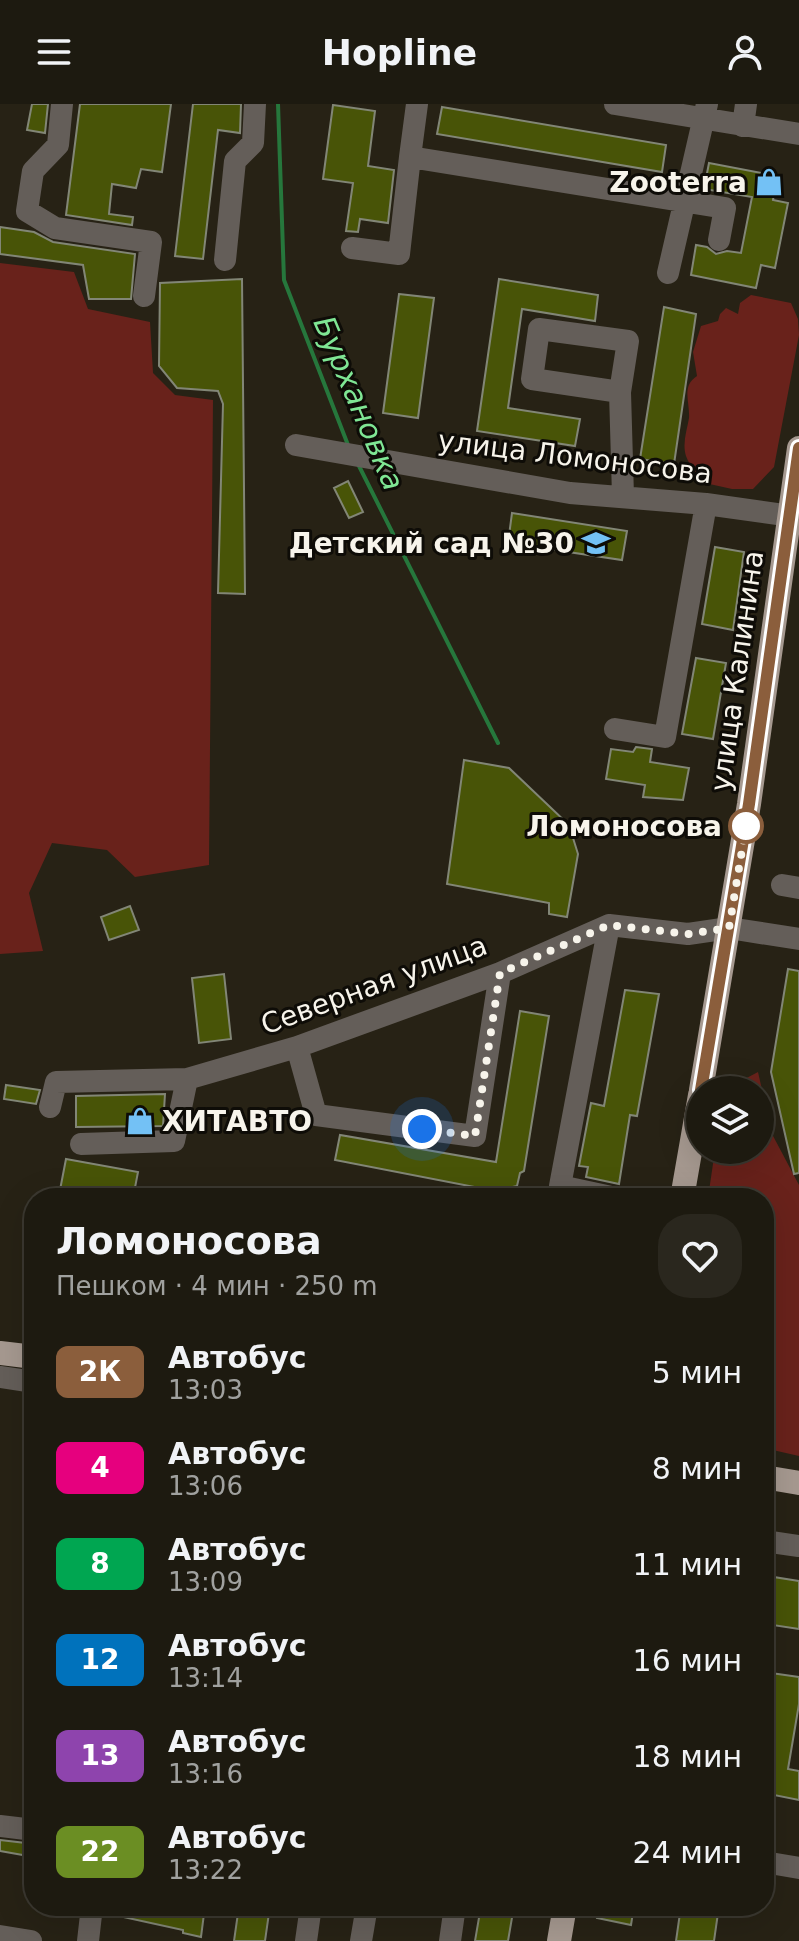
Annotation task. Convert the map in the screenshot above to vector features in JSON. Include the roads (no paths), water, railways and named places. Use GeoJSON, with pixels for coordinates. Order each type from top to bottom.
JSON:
{"type":"FeatureCollection","features":[{"type":"Feature","properties":{"kind":"main road","name":"улица Калинина"},"geometry":{"type":"LineString","coordinates":[[703,1076],[794,516],[799,448]]}},
{"type":"Feature","properties":{"kind":"main road","name":"улица Калинина"},"geometry":{"type":"LineString","coordinates":[[684,1188],[688,1164]]}},
{"type":"Feature","properties":{"kind":"main road"},"geometry":{"type":"LineString","coordinates":[[0,1353],[24,1356]]}},
{"type":"Feature","properties":{"kind":"main road"},"geometry":{"type":"LineString","coordinates":[[774,1479],[799,1483]]}},
{"type":"Feature","properties":{"kind":"main road"},"geometry":{"type":"LineString","coordinates":[[559,1941],[563,1916]]}},
{"type":"Feature","properties":{"kind":"street"},"geometry":{"type":"LineString","coordinates":[[62,104],[58,145],[33,171],[27,211],[55,228],[151,242],[144,296]]}},
{"type":"Feature","properties":{"kind":"street"},"geometry":{"type":"LineString","coordinates":[[225,260],[235,161],[253,143],[255,104]]}},
{"type":"Feature","properties":{"kind":"street"},"geometry":{"type":"LineString","coordinates":[[352,248],[399,254],[417,104]]}},
{"type":"Feature","properties":{"kind":"street"},"geometry":{"type":"LineString","coordinates":[[615,104],[744,115],[799,134]]}},
{"type":"Feature","properties":{"kind":"street"},"geometry":{"type":"LineString","coordinates":[[668,273],[706,112]]}},
{"type":"Feature","properties":{"kind":"street"},"geometry":{"type":"LineString","coordinates":[[410,157],[725,208],[719,240]]}},
{"type":"Feature","properties":{"kind":"street"},"geometry":{"type":"LineString","coordinates":[[620,392],[532,379],[539,329],[628,341],[620,392],[623,496]]}},
{"type":"Feature","properties":{"kind":"street","name":"улица Ломоносова"},"geometry":{"type":"LineString","coordinates":[[296,445],[541,488],[794,516]]}},
{"type":"Feature","properties":{"kind":"street"},"geometry":{"type":"LineString","coordinates":[[615,729],[665,737],[706,504]]}},
{"type":"Feature","properties":{"kind":"street"},"geometry":{"type":"LineString","coordinates":[[569,1188],[560,1186],[609,925],[688,934],[729,928],[799,939]]}},
{"type":"Feature","properties":{"kind":"street","name":"Северная улица"},"geometry":{"type":"LineString","coordinates":[[50,1107],[56,1082],[187,1079],[297,1047],[500,973],[609,925]]}},
{"type":"Feature","properties":{"kind":"street"},"geometry":{"type":"LineString","coordinates":[[297,1047],[316,1115],[475,1136],[500,973]]}},
{"type":"Feature","properties":{"kind":"street"},"geometry":{"type":"LineString","coordinates":[[81,1144],[174,1141],[187,1079]]}},
{"type":"Feature","properties":{"kind":"street"},"geometry":{"type":"LineString","coordinates":[[0,1377],[24,1381]]}},
{"type":"Feature","properties":{"kind":"street"},"geometry":{"type":"LineString","coordinates":[[774,1542],[799,1546]]}},
{"type":"Feature","properties":{"kind":"street"},"geometry":{"type":"LineString","coordinates":[[0,1826],[24,1829]]}},
{"type":"Feature","properties":{"kind":"street"},"geometry":{"type":"LineString","coordinates":[[774,1864],[799,1868]]}},
{"type":"Feature","properties":{"kind":"street"},"geometry":{"type":"LineString","coordinates":[[88,1941],[91,1916]]}},
{"type":"Feature","properties":{"kind":"street"},"geometry":{"type":"LineString","coordinates":[[306,1941],[310,1916]]}},
{"type":"Feature","properties":{"kind":"street"},"geometry":{"type":"LineString","coordinates":[[361,1941],[365,1916]]}},
{"type":"Feature","properties":{"kind":"street"},"geometry":{"type":"LineString","coordinates":[[450,1941],[454,1916]]}},
{"type":"Feature","properties":{"kind":"street"},"geometry":{"type":"LineString","coordinates":[[0,1936],[31,1941]]}},
{"type":"Feature","properties":{"kind":"waterway","name":"Бурхановка"},"geometry":{"type":"LineString","coordinates":[[278,104],[284,280],[348,445]]}},
{"type":"Feature","properties":{"kind":"waterway","name":"Бурхановка"},"geometry":{"type":"LineString","coordinates":[[358,464],[498,743]]}},
{"type":"Feature","properties":{"kind":"place","name":"Zooterra"},"geometry":{"type":"Point","coordinates":[769,182]}},
{"type":"Feature","properties":{"kind":"place","name":"Детский сад №30"},"geometry":{"type":"Point","coordinates":[596,543]}},
{"type":"Feature","properties":{"kind":"place","name":"Ломоносова"},"geometry":{"type":"Point","coordinates":[746,826]}},
{"type":"Feature","properties":{"kind":"place","name":"ХИТАВТО"},"geometry":{"type":"Point","coordinates":[140,1121]}}]}
